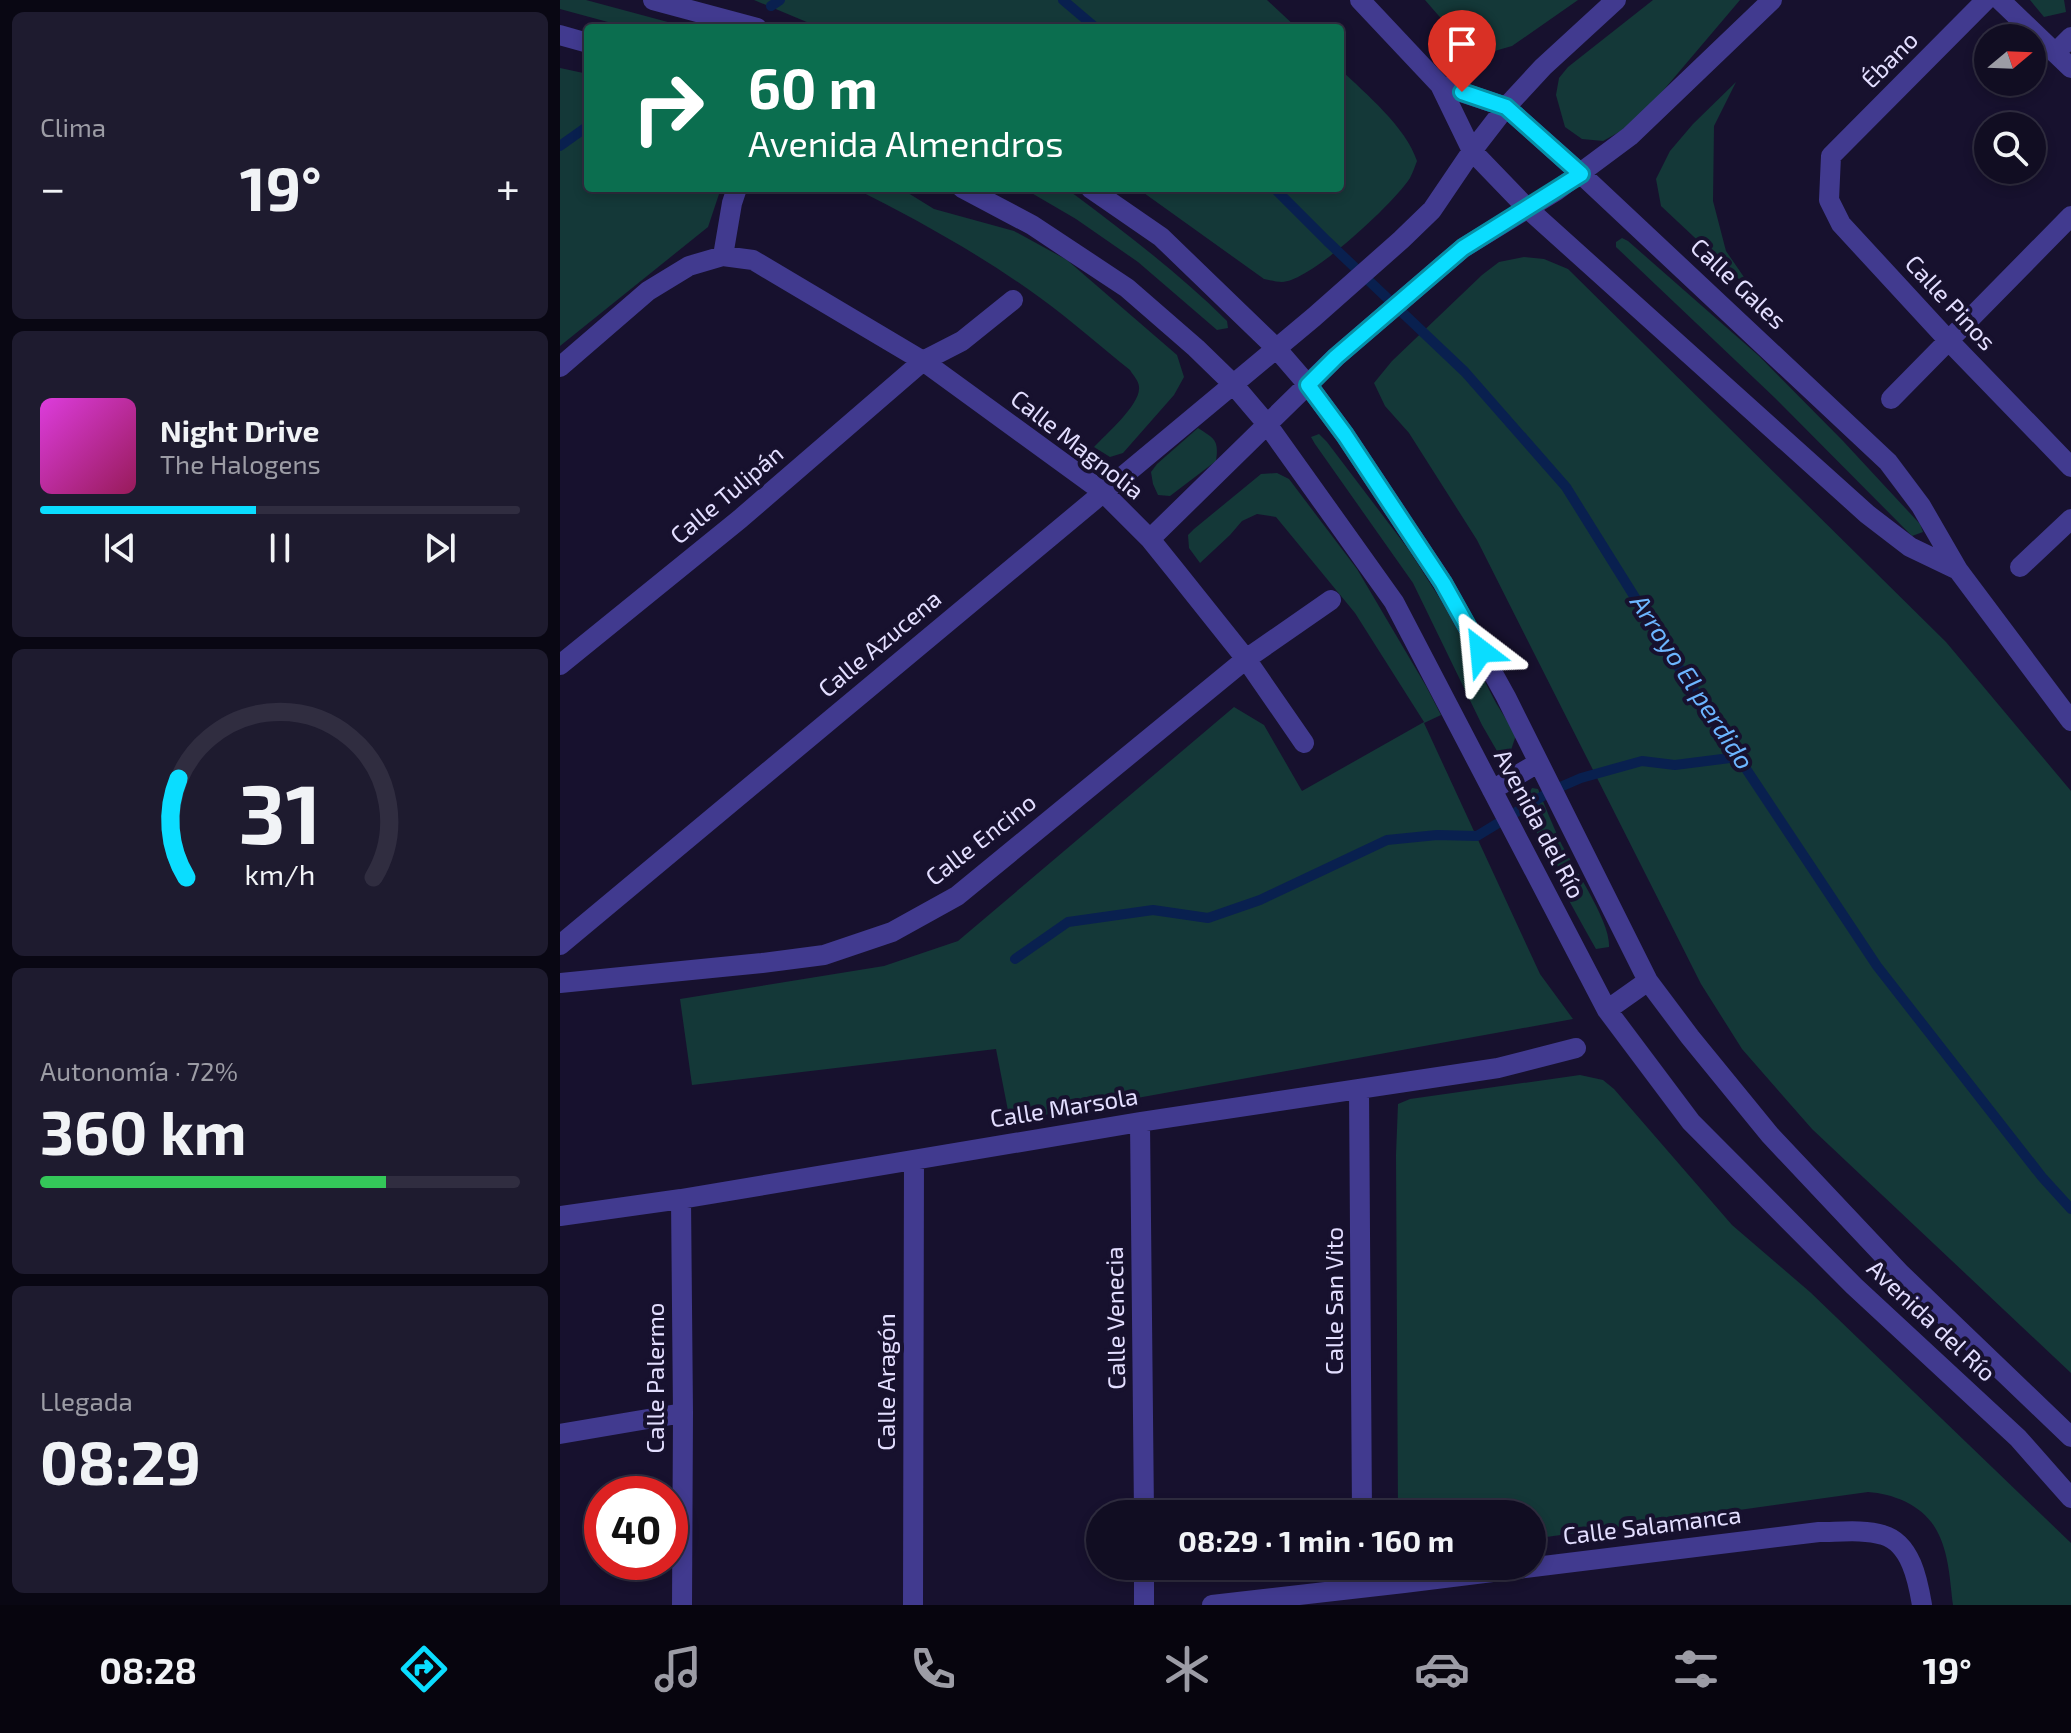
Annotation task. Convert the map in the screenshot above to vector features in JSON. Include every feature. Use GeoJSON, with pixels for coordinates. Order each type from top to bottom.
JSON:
{"type":"FeatureCollection","features":[{"type":"Feature","properties":{"kind":"street"},"geometry":{"type":"LineString","coordinates":[[653,0],[740,24]]}},
{"type":"Feature","properties":{"kind":"street","name":"Calle Gales"},"geometry":{"type":"LineString","coordinates":[[1360,0],[1440,85],[1472,151],[1527,208],[1867,514],[1910,547],[1958,570]]}},
{"type":"Feature","properties":{"kind":"street","name":"Calle Azucena"},"geometry":{"type":"LineString","coordinates":[[560,945],[1314,317],[1401,240],[1432,210],[1506,107],[1543,67],[1616,0]]}},
{"type":"Feature","properties":{"kind":"street"},"geometry":{"type":"LineString","coordinates":[[1150,539],[1336,357],[1463,248],[1581,174],[1630,136],[1772,0]]}},
{"type":"Feature","properties":{"kind":"street","name":"Ébano"},"geometry":{"type":"LineString","coordinates":[[1831,156],[1986,0]]}},
{"type":"Feature","properties":{"kind":"street"},"geometry":{"type":"LineString","coordinates":[[2000,0],[2071,68]]}},
{"type":"Feature","properties":{"kind":"street"},"geometry":{"type":"LineString","coordinates":[[560,35],[584,42]]}},
{"type":"Feature","properties":{"kind":"street"},"geometry":{"type":"LineString","coordinates":[[2055,53],[2071,37]]}},
{"type":"Feature","properties":{"kind":"street","name":"Calle Gales"},"geometry":{"type":"LineString","coordinates":[[1440,85],[1506,107],[1888,462],[1921,506],[1958,570],[2071,721]]}},
{"type":"Feature","properties":{"kind":"street","name":"Calle Pinos"},"geometry":{"type":"LineString","coordinates":[[1831,156],[1829,200],[1841,224],[2071,467]]}},
{"type":"Feature","properties":{"kind":"street"},"geometry":{"type":"LineString","coordinates":[[560,367],[648,291],[689,266],[723,256],[736,192]]}},
{"type":"Feature","properties":{"kind":"street","name":"Avenida del Río"},"geometry":{"type":"LineString","coordinates":[[970,192],[1032,225],[1127,288],[1196,348],[1233,384],[1267,424],[1394,602],[1607,1010],[1691,1122],[1854,1286],[2018,1438],[2071,1498]]}},
{"type":"Feature","properties":{"kind":"street","name":"Avenida del Río"},"geometry":{"type":"LineString","coordinates":[[1096,192],[1161,237],[1276,348],[1345,435],[1443,583],[1506,697],[1648,981],[1690,1037],[1770,1135],[1901,1274],[2071,1437]]}},
{"type":"Feature","properties":{"kind":"street"},"geometry":{"type":"LineString","coordinates":[[1891,399],[2071,216]]}},
{"type":"Feature","properties":{"kind":"street","name":"Calle Magnolia"},"geometry":{"type":"LineString","coordinates":[[723,256],[753,260],[923,361],[1103,492],[1150,539],[1246,659],[1304,743]]}},
{"type":"Feature","properties":{"kind":"street","name":"Calle Tulipán"},"geometry":{"type":"LineString","coordinates":[[560,665],[740,519],[923,361],[962,341],[1013,300]]}},
{"type":"Feature","properties":{"kind":"street"},"geometry":{"type":"LineString","coordinates":[[2020,567],[2071,519]]}},
{"type":"Feature","properties":{"kind":"street","name":"Calle Encino"},"geometry":{"type":"LineString","coordinates":[[560,983],[824,955],[892,932],[957,896],[1246,659],[1331,600]]}},
{"type":"Feature","properties":{"kind":"street"},"geometry":{"type":"LineString","coordinates":[[1492,790],[1538,763]]}},
{"type":"Feature","properties":{"kind":"street"},"geometry":{"type":"LineString","coordinates":[[1607,1010],[1648,981]]}},
{"type":"Feature","properties":{"kind":"street","name":"Calle Marsola"},"geometry":{"type":"LineString","coordinates":[[560,1216],[681,1199],[1405,1080],[1498,1068],[1576,1048]]}},
{"type":"Feature","properties":{"kind":"street","name":"Calle San Vito"},"geometry":{"type":"LineString","coordinates":[[1359,1089],[1362,1500]]}},
{"type":"Feature","properties":{"kind":"street","name":"Calle Venecia"},"geometry":{"type":"LineString","coordinates":[[1140,1122],[1144,1500]]}},
{"type":"Feature","properties":{"kind":"street","name":"Calle Aragón"},"geometry":{"type":"LineString","coordinates":[[913,1605],[914,1160]]}},
{"type":"Feature","properties":{"kind":"street","name":"Calle Palermo"},"geometry":{"type":"LineString","coordinates":[[681,1199],[682,1605]]}},
{"type":"Feature","properties":{"kind":"street"},"geometry":{"type":"LineString","coordinates":[[560,1434],[683,1413]]}},
{"type":"Feature","properties":{"kind":"street","name":"Calle Salamanca"},"geometry":{"type":"LineString","coordinates":[[1212,1605],[1819,1532],[1857,1532],[1886,1535],[1903,1549],[1915,1575],[1922,1605]]}},
{"type":"Feature","properties":{"kind":"street"},"geometry":{"type":"LineString","coordinates":[[1144,1580],[1144,1605]]}},
{"type":"Feature","properties":{"kind":"street"},"geometry":{"type":"LineString","coordinates":[[1362,1580],[1362,1588]]}},
{"type":"Feature","properties":{"kind":"green space"},"geometry":{"type":"Polygon","coordinates":[[[560,0],[586,0],[675,24],[615,24],[560,9],[560,0]]]}},
{"type":"Feature","properties":{"kind":"green space"},"geometry":{"type":"Polygon","coordinates":[[[754,0],[1267,0],[1293,24],[811,24],[754,0]]]}},
{"type":"Feature","properties":{"kind":"green space"},"geometry":{"type":"Polygon","coordinates":[[[1425,0],[1578,0],[1512,46],[1484,54],[1465,46],[1425,0]]]}},
{"type":"Feature","properties":{"kind":"green space"},"geometry":{"type":"Polygon","coordinates":[[[1653,0],[1740,0],[1630,126],[1603,141],[1582,139],[1565,127],[1556,95],[1559,78],[1568,67],[1653,0]]]}},
{"type":"Feature","properties":{"kind":"green space"},"geometry":{"type":"Polygon","coordinates":[[[2030,0],[2064,0],[2066,12],[2044,17],[2030,0]]]}},
{"type":"Feature","properties":{"kind":"green space"},"geometry":{"type":"Polygon","coordinates":[[[560,68],[584,73],[584,192],[720,192],[708,227],[560,346],[560,68]]]}},
{"type":"Feature","properties":{"kind":"green space"},"geometry":{"type":"Polygon","coordinates":[[[1344,73],[1395,124],[1417,161],[1401,190],[1331,255],[1295,278],[1282,282],[1264,279],[1143,192],[1344,192],[1344,73]]]}},
{"type":"Feature","properties":{"kind":"green space"},"geometry":{"type":"Polygon","coordinates":[[[1736,82],[1714,126],[1713,201],[1726,251],[1757,296],[1661,206],[1656,179],[1670,151],[1736,82]]]}},
{"type":"Feature","properties":{"kind":"green space"},"geometry":{"type":"Polygon","coordinates":[[[862,192],[906,192],[934,209],[1014,231],[1067,260],[1177,355],[1184,377],[1174,395],[1123,453],[1110,457],[1094,447],[1129,410],[1138,394],[1138,383],[1130,370],[1051,306],[995,267],[862,192]]]}},
{"type":"Feature","properties":{"kind":"green space"},"geometry":{"type":"Polygon","coordinates":[[[1030,192],[1070,192],[1075,195],[1191,287],[1227,321],[1228,328],[1217,330],[1138,262],[1076,219],[1030,192]]]}},
{"type":"Feature","properties":{"kind":"green space"},"geometry":{"type":"Polygon","coordinates":[[[1622,238],[1759,356],[1843,441],[1920,524],[1923,532],[1912,536],[1775,398],[1616,247],[1616,242],[1622,238]]]}},
{"type":"Feature","properties":{"kind":"green space"},"geometry":{"type":"Polygon","coordinates":[[[1524,257],[1544,259],[1568,269],[1946,642],[2071,791],[2071,1373],[1812,1129],[1742,1049],[1701,984],[1477,540],[1409,433],[1385,406],[1374,383],[1392,361],[1482,275],[1499,262],[1524,257]]]}},
{"type":"Feature","properties":{"kind":"green space"},"geometry":{"type":"Polygon","coordinates":[[[1198,428],[1214,441],[1216,461],[1170,496],[1158,495],[1151,472],[1198,428]]]}},
{"type":"Feature","properties":{"kind":"green space"},"geometry":{"type":"Polygon","coordinates":[[[1319,434],[1409,550],[1449,613],[1516,735],[1511,750],[1497,751],[1413,583],[1315,444],[1311,437],[1319,434]]]}},
{"type":"Feature","properties":{"kind":"green space"},"geometry":{"type":"Polygon","coordinates":[[[1277,473],[1289,479],[1357,569],[1426,686],[1441,715],[1424,723],[1540,974],[1573,1019],[1010,1121],[996,1049],[692,1085],[680,999],[884,966],[958,941],[1234,707],[1264,725],[1302,791],[1424,722],[1355,613],[1276,517],[1257,514],[1242,521],[1200,563],[1189,548],[1188,535],[1194,529],[1261,474],[1277,473]]]}},
{"type":"Feature","properties":{"kind":"green space"},"geometry":{"type":"Polygon","coordinates":[[[1532,788],[1538,789],[1560,841],[1598,909],[1609,947],[1596,949],[1556,876],[1531,818],[1526,799],[1532,788]]]}},
{"type":"Feature","properties":{"kind":"green space"},"geometry":{"type":"Polygon","coordinates":[[[1580,1075],[1603,1080],[1732,1225],[1810,1292],[2071,1543],[2071,1605],[1953,1605],[1944,1548],[1931,1522],[1908,1503],[1878,1493],[1546,1537],[1546,1500],[1398,1500],[1396,1155],[1398,1104],[1410,1099],[1580,1075]]]}},
{"type":"Feature","properties":{"kind":"waterway"},"geometry":{"type":"LineString","coordinates":[[771,6],[780,0]]}},
{"type":"Feature","properties":{"kind":"waterway","name":"Arroyo El perdido"},"geometry":{"type":"LineString","coordinates":[[1063,0],[1091,24]]}},
{"type":"Feature","properties":{"kind":"waterway"},"geometry":{"type":"LineString","coordinates":[[560,146],[584,129]]}},
{"type":"Feature","properties":{"kind":"waterway","name":"Arroyo El perdido"},"geometry":{"type":"LineString","coordinates":[[1278,192],[1465,372],[1566,487],[1679,668],[1877,966],[2042,1177],[2071,1209]]}},
{"type":"Feature","properties":{"kind":"waterway"},"geometry":{"type":"LineString","coordinates":[[1015,959],[1068,922],[1153,910],[1208,918],[1260,900],[1387,840],[1437,835],[1477,836],[1551,791],[1581,778],[1642,761],[1675,765],[1738,757]]}},
{"type":"Feature","properties":{"kind":"route"},"geometry":{"type":"LineString","coordinates":[[1462,92],[1506,107],[1581,174],[1463,248],[1336,357],[1308,385],[1345,435],[1443,583],[1481,651]]}}]}
